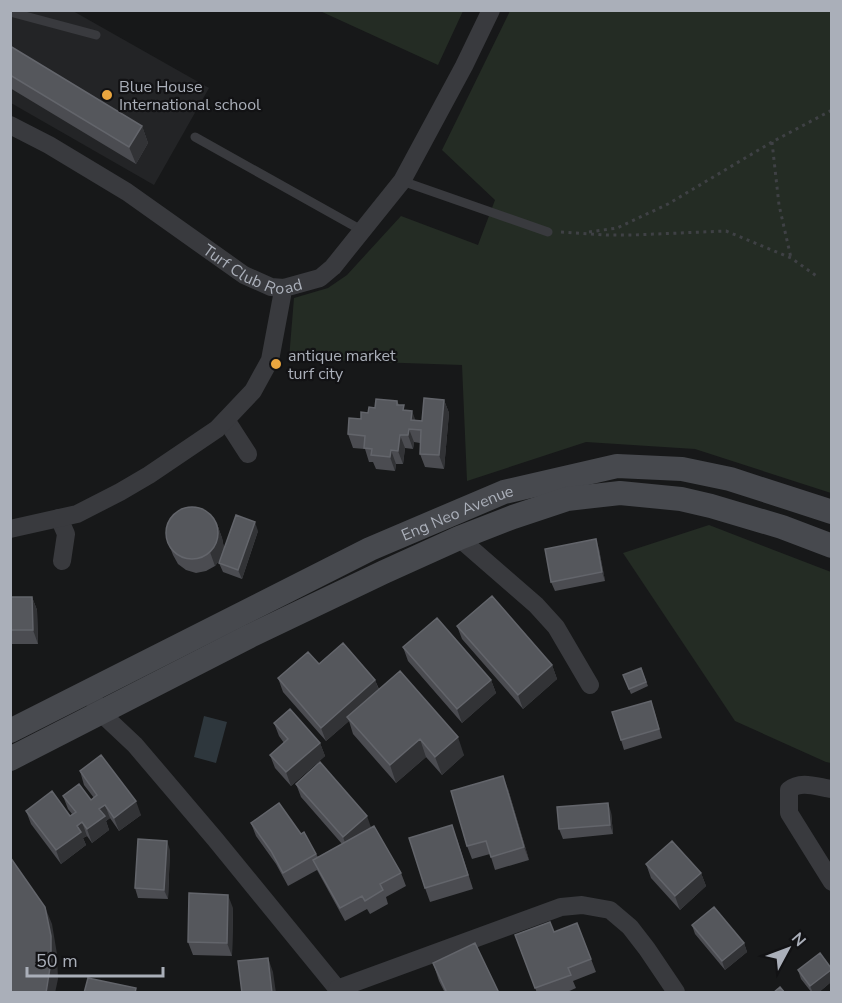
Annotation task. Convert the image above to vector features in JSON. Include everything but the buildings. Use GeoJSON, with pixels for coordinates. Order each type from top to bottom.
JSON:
{"type":"FeatureCollection","features":[{"type":"Feature","properties":{"kind":"main road","name":"Eng Neo Avenue"},"geometry":{"type":"LineString","coordinates":[[10,731],[370,549],[504,492],[617,466],[682,469],[730,479],[831,512]]}},
{"type":"Feature","properties":{"kind":"main road","name":"Eng Neo Avenue"},"geometry":{"type":"LineString","coordinates":[[10,759],[250,636],[459,538],[567,499],[620,492],[681,499],[782,527],[831,546]]}},
{"type":"Feature","properties":{"kind":"street","name":"Turf Club Road"},"geometry":{"type":"LineString","coordinates":[[10,125],[127,192],[244,275],[271,287],[284,288],[320,278],[333,267],[402,181],[464,66],[491,10]]}},
{"type":"Feature","properties":{"kind":"street","name":"Turf Club Road"},"geometry":{"type":"LineString","coordinates":[[10,529],[77,514],[149,476],[217,429],[253,391],[270,360],[282,296]]}},
{"type":"Feature","properties":{"kind":"street"},"geometry":{"type":"LineString","coordinates":[[226,420],[248,454]]}},
{"type":"Feature","properties":{"kind":"street"},"geometry":{"type":"LineString","coordinates":[[59,518],[66,534],[62,561]]}},
{"type":"Feature","properties":{"kind":"street"},"geometry":{"type":"LineString","coordinates":[[459,538],[536,605],[556,627],[590,686]]}},
{"type":"Feature","properties":{"kind":"street"},"geometry":{"type":"LineString","coordinates":[[98,686],[109,709],[135,745],[215,838],[338,991],[561,907],[582,905],[610,910],[630,927],[647,948],[676,993]]}},
{"type":"Feature","properties":{"kind":"street"},"geometry":{"type":"LineString","coordinates":[[831,789],[801,784],[794,786],[789,790],[789,813],[831,882]]}},
{"type":"Feature","properties":{"kind":"lane"},"geometry":{"type":"LineString","coordinates":[[10,12],[96,35]]}},
{"type":"Feature","properties":{"kind":"lane"},"geometry":{"type":"LineString","coordinates":[[195,137],[363,231]]}},
{"type":"Feature","properties":{"kind":"lane"},"geometry":{"type":"LineString","coordinates":[[402,181],[548,232]]}},
{"type":"Feature","properties":{"kind":"path"},"geometry":{"type":"LineString","coordinates":[[581,233],[617,228],[668,204],[831,110]]}},
{"type":"Feature","properties":{"kind":"path"},"geometry":{"type":"LineString","coordinates":[[772,142],[779,205],[790,258]]}},
{"type":"Feature","properties":{"kind":"path"},"geometry":{"type":"LineString","coordinates":[[548,232],[633,235],[726,231],[790,258],[818,277]]}},
{"type":"Feature","properties":{"kind":"shaded area","name":"Blue House International school"},"geometry":{"type":"Polygon","coordinates":[[[11,11],[73,11],[209,88],[154,185],[11,103],[11,11]]]}},
{"type":"Feature","properties":{"kind":"shaded area"},"geometry":{"type":"Polygon","coordinates":[[[320,11],[463,11],[438,65],[320,11]]]}},
{"type":"Feature","properties":{"kind":"shaded area"},"geometry":{"type":"Polygon","coordinates":[[[510,11],[831,11],[831,493],[695,449],[586,442],[467,481],[462,365],[289,359],[294,298],[328,288],[347,275],[401,216],[478,245],[495,200],[442,150],[510,11]]]}},
{"type":"Feature","properties":{"kind":"shaded area"},"geometry":{"type":"Polygon","coordinates":[[[709,525],[831,572],[831,763],[735,721],[623,553],[709,525]]]}},
{"type":"Feature","properties":{"kind":"shaded area"},"geometry":{"type":"Polygon","coordinates":[[[204,716],[227,722],[216,763],[194,757],[204,716]]]}},
{"type":"Feature","properties":{"kind":"place","name":"Blue House International school"},"geometry":{"type":"Point","coordinates":[107,95]}},
{"type":"Feature","properties":{"kind":"place","name":"antique market turf city"},"geometry":{"type":"Point","coordinates":[276,364]}}]}
